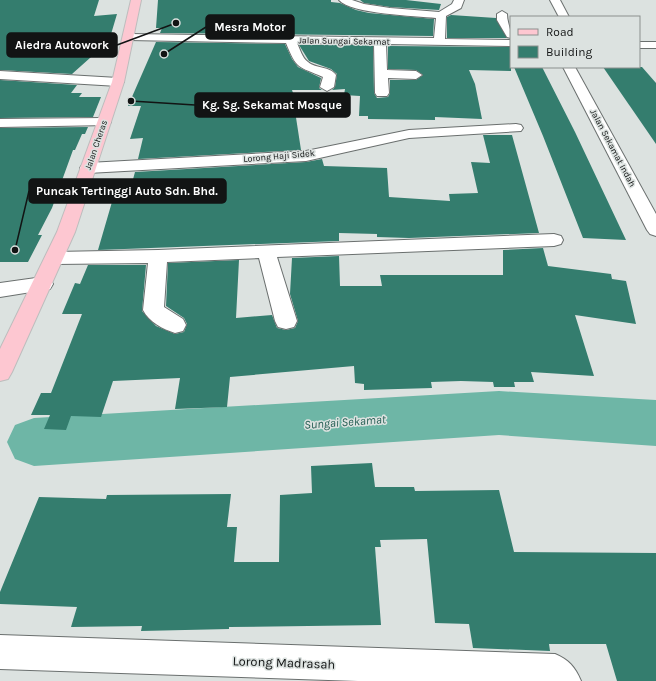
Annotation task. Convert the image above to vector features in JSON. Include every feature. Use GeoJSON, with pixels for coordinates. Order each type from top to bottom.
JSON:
{"type":"FeatureCollection","features":[{"type":"Feature","properties":{"kind":"main road","name":"Jalan Cheras"},"geometry":{"type":"LineString","coordinates":[[0,372],[55,258],[88,168],[118,82],[136,0]]}},
{"type":"Feature","properties":{"kind":"street"},"geometry":{"type":"LineString","coordinates":[[344,0],[349,3],[370,8],[441,15],[457,6],[459,0]]}},
{"type":"Feature","properties":{"kind":"street"},"geometry":{"type":"LineString","coordinates":[[555,0],[563,16]]}},
{"type":"Feature","properties":{"kind":"street"},"geometry":{"type":"LineString","coordinates":[[502,14],[502,20],[510,33]]}},
{"type":"Feature","properties":{"kind":"street"},"geometry":{"type":"LineString","coordinates":[[439,42],[441,15]]}},
{"type":"Feature","properties":{"kind":"street","name":"Jalan Sungai Sekamat"},"geometry":{"type":"LineString","coordinates":[[129,37],[510,43]]}},
{"type":"Feature","properties":{"kind":"street"},"geometry":{"type":"LineString","coordinates":[[290,40],[302,64],[307,68],[325,72],[330,75],[327,87]]}},
{"type":"Feature","properties":{"kind":"street"},"geometry":{"type":"LineString","coordinates":[[380,42],[382,93]]}},
{"type":"Feature","properties":{"kind":"street"},"geometry":{"type":"LineString","coordinates":[[640,45],[656,45]]}},
{"type":"Feature","properties":{"kind":"street","name":"Jalan Sekamat Indah"},"geometry":{"type":"LineString","coordinates":[[570,68],[656,230]]}},
{"type":"Feature","properties":{"kind":"street"},"geometry":{"type":"LineString","coordinates":[[381,74],[416,75]]}},
{"type":"Feature","properties":{"kind":"street"},"geometry":{"type":"LineString","coordinates":[[0,75],[118,82]]}},
{"type":"Feature","properties":{"kind":"street"},"geometry":{"type":"LineString","coordinates":[[0,123],[104,122]]}},
{"type":"Feature","properties":{"kind":"street","name":"Lorong Haji Sidek"},"geometry":{"type":"LineString","coordinates":[[88,168],[306,156],[409,134],[516,128]]}},
{"type":"Feature","properties":{"kind":"street"},"geometry":{"type":"LineString","coordinates":[[55,258],[158,256],[554,240]]}},
{"type":"Feature","properties":{"kind":"street"},"geometry":{"type":"LineString","coordinates":[[266,251],[286,321]]}},
{"type":"Feature","properties":{"kind":"street"},"geometry":{"type":"LineString","coordinates":[[158,256],[153,310],[175,325]]}},
{"type":"Feature","properties":{"kind":"street"},"geometry":{"type":"LineString","coordinates":[[0,290],[43,284]]}},
{"type":"Feature","properties":{"kind":"street","name":"Lorong Madrasah"},"geometry":{"type":"LineString","coordinates":[[0,652],[555,671],[564,681]]}},
{"type":"Feature","properties":{"kind":"building"},"geometry":{"type":"Polygon","coordinates":[[[0,0],[99,0],[94,16],[117,14],[109,41],[72,74],[0,70],[0,0]]]}},
{"type":"Feature","properties":{"kind":"building"},"geometry":{"type":"Polygon","coordinates":[[[158,0],[331,0],[331,2],[340,3],[356,10],[369,13],[434,19],[433,36],[160,33],[162,28],[156,28],[158,0]]]}},
{"type":"Feature","properties":{"kind":"building"},"geometry":{"type":"Polygon","coordinates":[[[360,0],[406,0],[441,4],[439,10],[390,7],[364,3],[360,0]]]}},
{"type":"Feature","properties":{"kind":"building"},"geometry":{"type":"Polygon","coordinates":[[[451,15],[496,18],[507,38],[447,38],[447,17],[451,15]]]}},
{"type":"Feature","properties":{"kind":"building"},"geometry":{"type":"Polygon","coordinates":[[[156,42],[285,44],[292,59],[298,67],[321,78],[319,88],[322,90],[292,90],[293,93],[289,93],[295,111],[301,150],[138,159],[143,138],[130,139],[141,106],[128,106],[156,42]]]}},
{"type":"Feature","properties":{"kind":"building"},"geometry":{"type":"Polygon","coordinates":[[[299,45],[373,45],[374,93],[377,98],[388,97],[390,93],[390,80],[416,80],[423,75],[416,70],[388,69],[388,46],[510,47],[511,71],[469,70],[475,84],[482,119],[435,117],[435,120],[368,119],[368,116],[359,116],[360,96],[344,95],[345,89],[332,90],[335,87],[337,74],[331,69],[309,61],[299,45]]]}},
{"type":"Feature","properties":{"kind":"building"},"geometry":{"type":"Polygon","coordinates":[[[642,67],[656,83],[656,144],[604,68],[642,67]]]}},
{"type":"Feature","properties":{"kind":"building"},"geometry":{"type":"Polygon","coordinates":[[[514,68],[543,68],[575,132],[626,240],[583,238],[514,68]]]}},
{"type":"Feature","properties":{"kind":"building"},"geometry":{"type":"Polygon","coordinates":[[[0,80],[77,85],[71,93],[82,93],[79,97],[101,97],[93,117],[0,118],[0,80]]]}},
{"type":"Feature","properties":{"kind":"building"},"geometry":{"type":"Polygon","coordinates":[[[88,127],[85,134],[82,134],[75,150],[73,150],[52,208],[38,235],[42,235],[28,262],[0,262],[0,128],[88,127]]]}},
{"type":"Feature","properties":{"kind":"building"},"geometry":{"type":"Polygon","coordinates":[[[483,135],[512,135],[539,233],[409,238],[377,237],[377,234],[339,233],[339,241],[98,250],[114,195],[129,194],[135,172],[306,162],[322,159],[324,166],[387,168],[389,197],[450,201],[449,194],[478,193],[471,162],[490,163],[483,135]]]}},
{"type":"Feature","properties":{"kind":"building"},"geometry":{"type":"Polygon","coordinates":[[[543,248],[548,266],[611,274],[612,279],[626,281],[636,324],[575,315],[594,376],[531,372],[534,382],[514,382],[515,387],[494,387],[493,382],[461,381],[431,382],[432,388],[364,390],[364,384],[355,383],[354,366],[230,377],[227,407],[175,409],[180,378],[113,381],[101,417],[71,416],[66,430],[44,429],[50,415],[31,415],[41,393],[51,393],[82,314],[62,314],[75,283],[80,284],[88,265],[146,265],[142,311],[156,326],[175,334],[184,332],[187,324],[184,318],[166,306],[168,263],[239,260],[236,318],[272,315],[277,328],[286,330],[295,328],[298,321],[290,294],[292,258],[339,256],[340,286],[382,286],[380,275],[503,275],[503,250],[543,248]]]}},
{"type":"Feature","properties":{"kind":"building"},"geometry":{"type":"Polygon","coordinates":[[[372,463],[375,487],[414,487],[415,491],[499,490],[514,552],[656,553],[656,681],[617,681],[606,644],[549,644],[550,651],[473,648],[469,624],[435,623],[427,539],[380,540],[381,547],[375,547],[381,625],[229,627],[229,629],[141,631],[142,626],[71,627],[77,607],[0,604],[0,592],[39,497],[106,499],[107,495],[231,494],[227,527],[237,527],[234,562],[279,562],[280,495],[312,493],[311,466],[372,463]]]}},
{"type":"Feature","properties":{"kind":"waterway","name":"Sungai Sekamat"},"geometry":{"type":"LineString","coordinates":[[34,442],[499,413],[656,423]]}},
{"type":"Feature","properties":{"kind":"place","name":"Aiedra Autowork"},"geometry":{"type":"Point","coordinates":[176,23]}},
{"type":"Feature","properties":{"kind":"place","name":"Mesra Motor"},"geometry":{"type":"Point","coordinates":[164,54]}},
{"type":"Feature","properties":{"kind":"place","name":"Kg. Sg. Sekamat Mosque"},"geometry":{"type":"Point","coordinates":[131,101]}},
{"type":"Feature","properties":{"kind":"place","name":"Puncak Tertinggi Auto Sdn. Bhd."},"geometry":{"type":"Point","coordinates":[15,250]}}]}
